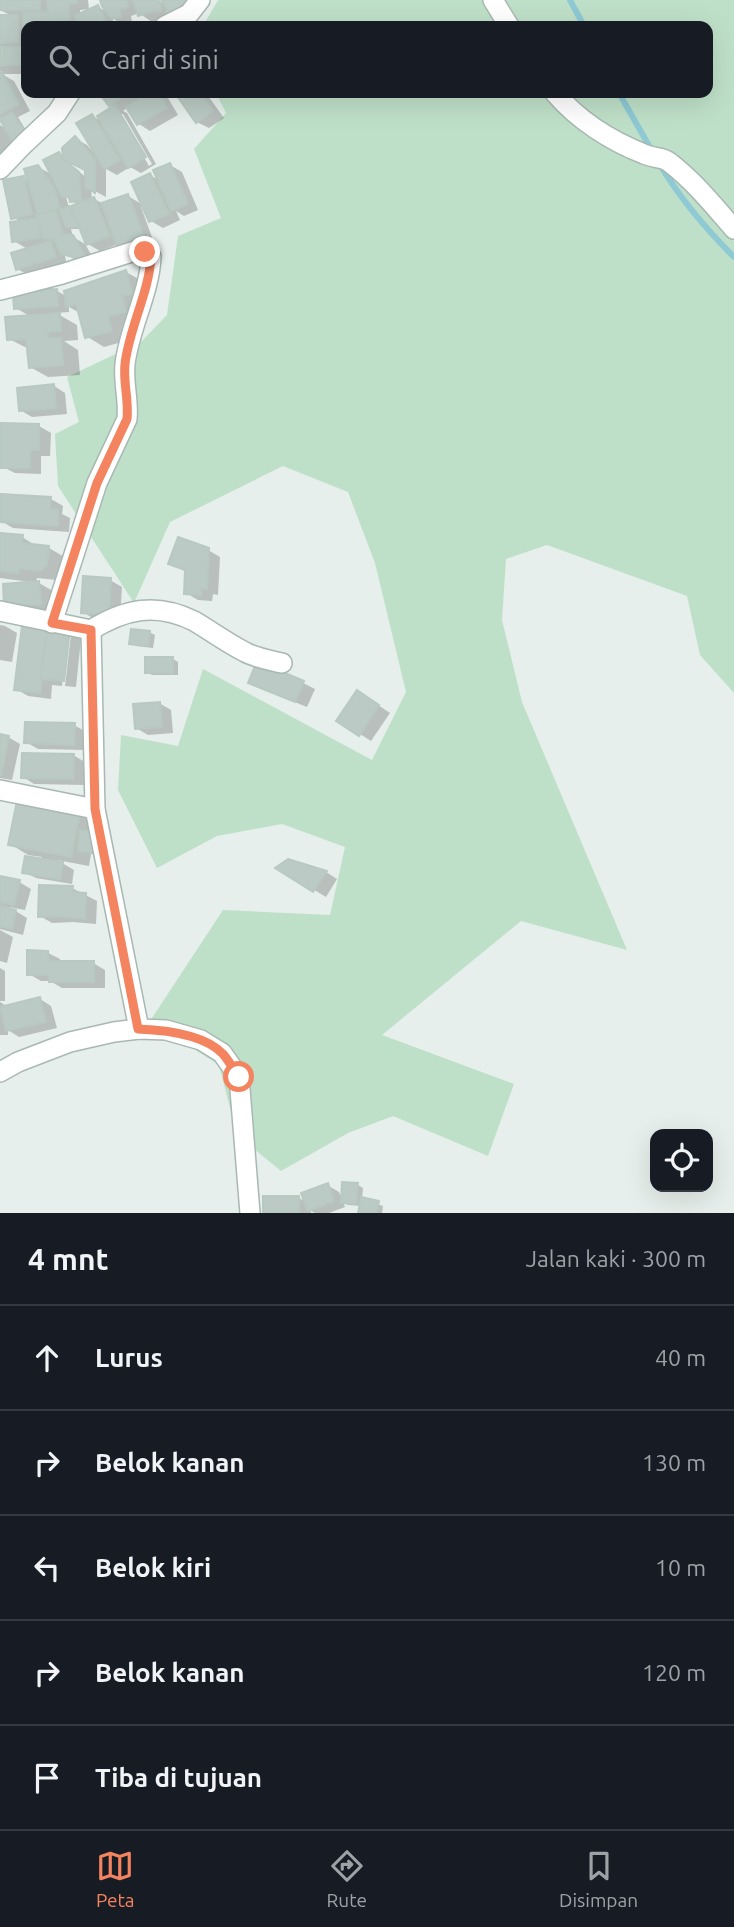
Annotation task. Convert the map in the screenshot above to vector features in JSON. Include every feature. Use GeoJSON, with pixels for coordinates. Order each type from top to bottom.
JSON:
{"type":"FeatureCollection","features":[{"type":"Feature","properties":{"kind":"street"},"geometry":{"type":"LineString","coordinates":[[175,21],[189,14],[201,0]]}},
{"type":"Feature","properties":{"kind":"street"},"geometry":{"type":"LineString","coordinates":[[493,0],[506,21]]}},
{"type":"Feature","properties":{"kind":"street"},"geometry":{"type":"LineString","coordinates":[[0,169],[57,113],[67,98]]}},
{"type":"Feature","properties":{"kind":"street"},"geometry":{"type":"LineString","coordinates":[[560,98],[605,135],[646,156],[667,160],[702,193],[734,229]]}},
{"type":"Feature","properties":{"kind":"street"},"geometry":{"type":"LineString","coordinates":[[0,290],[135,251],[145,252],[151,257],[125,365],[127,419],[97,483],[52,623]]}},
{"type":"Feature","properties":{"kind":"street"},"geometry":{"type":"LineString","coordinates":[[0,611],[91,630],[127,612],[160,610],[192,620],[246,653],[282,663]]}},
{"type":"Feature","properties":{"kind":"street"},"geometry":{"type":"LineString","coordinates":[[91,630],[95,809],[138,1029]]}},
{"type":"Feature","properties":{"kind":"street"},"geometry":{"type":"LineString","coordinates":[[0,790],[95,809]]}},
{"type":"Feature","properties":{"kind":"street"},"geometry":{"type":"LineString","coordinates":[[0,1072],[18,1062],[70,1042],[138,1029],[166,1030],[201,1040],[222,1053],[239,1077],[250,1213]]}},
{"type":"Feature","properties":{"kind":"green space"},"geometry":{"type":"Polygon","coordinates":[[[218,0],[734,0],[734,693],[700,655],[687,596],[547,545],[506,559],[502,620],[522,702],[627,950],[521,921],[382,1035],[514,1084],[488,1156],[393,1116],[348,1133],[281,1171],[237,1135],[219,1065],[150,1021],[223,910],[330,915],[345,847],[282,824],[217,836],[157,868],[118,790],[121,735],[178,746],[203,669],[372,760],[406,692],[375,563],[348,492],[283,466],[170,522],[134,603],[58,486],[55,434],[79,422],[67,377],[141,342],[167,315],[178,236],[221,218],[194,149],[226,113],[218,98],[713,98],[713,21],[206,21],[218,0]]]}},
{"type":"Feature","properties":{"kind":"building"},"geometry":{"type":"Polygon","coordinates":[[[0,0],[40,0],[40,10],[0,10],[0,0]]]}},
{"type":"Feature","properties":{"kind":"building"},"geometry":{"type":"Polygon","coordinates":[[[47,0],[77,0],[77,3],[69,4],[70,19],[48,21],[47,0]]]}},
{"type":"Feature","properties":{"kind":"building"},"geometry":{"type":"Polygon","coordinates":[[[100,0],[126,0],[128,7],[120,9],[121,17],[111,19],[100,0]]]}},
{"type":"Feature","properties":{"kind":"building"},"geometry":{"type":"Polygon","coordinates":[[[133,0],[157,0],[161,4],[161,11],[138,16],[133,0]]]}},
{"type":"Feature","properties":{"kind":"building"},"geometry":{"type":"Polygon","coordinates":[[[161,0],[186,0],[178,10],[166,14],[161,0]]]}},
{"type":"Feature","properties":{"kind":"building"},"geometry":{"type":"Polygon","coordinates":[[[98,5],[106,21],[76,21],[74,16],[98,5]]]}},
{"type":"Feature","properties":{"kind":"building"},"geometry":{"type":"Polygon","coordinates":[[[23,12],[48,12],[48,21],[23,21],[23,12]]]}},
{"type":"Feature","properties":{"kind":"building"},"geometry":{"type":"Polygon","coordinates":[[[0,15],[18,15],[18,42],[0,43],[0,15]]]}},
{"type":"Feature","properties":{"kind":"building"},"geometry":{"type":"Polygon","coordinates":[[[0,47],[21,47],[21,65],[0,65],[0,47]]]}},
{"type":"Feature","properties":{"kind":"building"},"geometry":{"type":"Polygon","coordinates":[[[2,72],[19,104],[0,114],[0,73],[2,72]]]}},
{"type":"Feature","properties":{"kind":"building"},"geometry":{"type":"Polygon","coordinates":[[[103,98],[120,98],[109,106],[103,98]]]}},
{"type":"Feature","properties":{"kind":"building"},"geometry":{"type":"Polygon","coordinates":[[[142,98],[162,98],[167,108],[137,125],[126,107],[142,98]]]}},
{"type":"Feature","properties":{"kind":"building"},"geometry":{"type":"Polygon","coordinates":[[[178,98],[204,98],[213,111],[196,123],[178,98]]]}},
{"type":"Feature","properties":{"kind":"building"},"geometry":{"type":"Polygon","coordinates":[[[115,105],[146,157],[128,168],[97,116],[115,105]]]}},
{"type":"Feature","properties":{"kind":"building"},"geometry":{"type":"Polygon","coordinates":[[[12,112],[26,134],[13,142],[0,120],[12,112]]]}},
{"type":"Feature","properties":{"kind":"building"},"geometry":{"type":"Polygon","coordinates":[[[92,114],[120,160],[104,169],[76,123],[92,114]]]}},
{"type":"Feature","properties":{"kind":"building"},"geometry":{"type":"Polygon","coordinates":[[[75,136],[95,159],[95,193],[85,187],[85,170],[63,159],[62,148],[75,136]]]}},
{"type":"Feature","properties":{"kind":"building"},"geometry":{"type":"Polygon","coordinates":[[[59,152],[63,159],[79,172],[81,201],[70,202],[69,197],[62,197],[43,160],[59,152]]]}},
{"type":"Feature","properties":{"kind":"building"},"geometry":{"type":"Polygon","coordinates":[[[170,163],[188,204],[171,211],[153,170],[170,163]]]}},
{"type":"Feature","properties":{"kind":"building"},"geometry":{"type":"Polygon","coordinates":[[[38,165],[54,188],[60,208],[38,215],[24,169],[38,165]]]}},
{"type":"Feature","properties":{"kind":"building"},"geometry":{"type":"Polygon","coordinates":[[[150,173],[169,214],[149,222],[131,182],[150,173]]]}},
{"type":"Feature","properties":{"kind":"building"},"geometry":{"type":"Polygon","coordinates":[[[24,176],[32,214],[11,219],[3,180],[24,176]]]}},
{"type":"Feature","properties":{"kind":"building"},"geometry":{"type":"Polygon","coordinates":[[[128,194],[144,237],[117,246],[101,203],[128,194]]]}},
{"type":"Feature","properties":{"kind":"building"},"geometry":{"type":"Polygon","coordinates":[[[94,197],[110,236],[86,245],[71,206],[94,197]]]}},
{"type":"Feature","properties":{"kind":"building"},"geometry":{"type":"Polygon","coordinates":[[[69,206],[78,227],[66,227],[59,210],[69,206]]]}},
{"type":"Feature","properties":{"kind":"building"},"geometry":{"type":"Polygon","coordinates":[[[56,210],[63,234],[73,235],[85,256],[78,263],[73,257],[61,254],[53,239],[43,238],[36,215],[56,210]]]}},
{"type":"Feature","properties":{"kind":"building"},"geometry":{"type":"Polygon","coordinates":[[[37,218],[40,238],[12,242],[10,222],[37,218]]]}},
{"type":"Feature","properties":{"kind":"building"},"geometry":{"type":"Polygon","coordinates":[[[51,241],[56,257],[16,270],[11,253],[51,241]]]}},
{"type":"Feature","properties":{"kind":"building"},"geometry":{"type":"Polygon","coordinates":[[[126,270],[132,294],[122,296],[126,312],[108,316],[112,331],[85,338],[76,304],[66,307],[64,291],[126,270]]]}},
{"type":"Feature","properties":{"kind":"building"},"geometry":{"type":"Polygon","coordinates":[[[46,282],[47,290],[57,289],[58,306],[14,309],[13,295],[32,293],[31,283],[46,282]]]}},
{"type":"Feature","properties":{"kind":"building"},"geometry":{"type":"Polygon","coordinates":[[[60,313],[61,331],[47,332],[48,338],[61,338],[63,365],[29,368],[26,339],[7,340],[5,317],[60,313]]]}},
{"type":"Feature","properties":{"kind":"building"},"geometry":{"type":"Polygon","coordinates":[[[54,384],[56,408],[19,411],[17,388],[54,384]]]}},
{"type":"Feature","properties":{"kind":"building"},"geometry":{"type":"Polygon","coordinates":[[[1,423],[39,424],[39,450],[30,450],[30,468],[1,468],[1,423]]]}},
{"type":"Feature","properties":{"kind":"building"},"geometry":{"type":"Polygon","coordinates":[[[1,494],[51,497],[50,509],[58,510],[58,526],[0,522],[1,494]]]}},
{"type":"Feature","properties":{"kind":"building"},"geometry":{"type":"Polygon","coordinates":[[[0,533],[23,535],[22,543],[49,546],[47,566],[39,571],[19,568],[19,573],[0,571],[0,533]]]}},
{"type":"Feature","properties":{"kind":"building"},"geometry":{"type":"Polygon","coordinates":[[[178,537],[209,548],[207,589],[201,589],[201,595],[184,594],[185,570],[168,564],[178,537]]]}},
{"type":"Feature","properties":{"kind":"building"},"geometry":{"type":"Polygon","coordinates":[[[83,576],[111,578],[109,615],[81,613],[83,576]]]}},
{"type":"Feature","properties":{"kind":"building"},"geometry":{"type":"Polygon","coordinates":[[[39,581],[41,604],[4,606],[3,584],[39,581]]]}},
{"type":"Feature","properties":{"kind":"building"},"geometry":{"type":"Polygon","coordinates":[[[22,626],[47,628],[40,693],[14,690],[22,626]]]}},
{"type":"Feature","properties":{"kind":"building"},"geometry":{"type":"Polygon","coordinates":[[[47,628],[70,630],[64,681],[41,679],[47,628]]]}},
{"type":"Feature","properties":{"kind":"building"},"geometry":{"type":"Polygon","coordinates":[[[131,629],[150,631],[148,646],[129,644],[131,629]]]}},
{"type":"Feature","properties":{"kind":"building"},"geometry":{"type":"Polygon","coordinates":[[[145,657],[173,657],[173,673],[145,673],[145,657]]]}},
{"type":"Feature","properties":{"kind":"building"},"geometry":{"type":"Polygon","coordinates":[[[257,661],[304,681],[295,702],[248,683],[257,661]]]}},
{"type":"Feature","properties":{"kind":"building"},"geometry":{"type":"Polygon","coordinates":[[[357,690],[379,705],[359,736],[336,721],[357,690]]]}},
{"type":"Feature","properties":{"kind":"building"},"geometry":{"type":"Polygon","coordinates":[[[160,702],[162,727],[135,729],[133,704],[160,702]]]}},
{"type":"Feature","properties":{"kind":"building"},"geometry":{"type":"Polygon","coordinates":[[[25,722],[75,723],[74,745],[24,743],[25,722]]]}},
{"type":"Feature","properties":{"kind":"building"},"geometry":{"type":"Polygon","coordinates":[[[0,734],[9,736],[1,775],[0,775],[0,734]]]}},
{"type":"Feature","properties":{"kind":"building"},"geometry":{"type":"Polygon","coordinates":[[[22,753],[74,754],[73,779],[21,778],[22,753]]]}},
{"type":"Feature","properties":{"kind":"building"},"geometry":{"type":"Polygon","coordinates":[[[17,801],[80,813],[71,857],[8,845],[17,801]]]}},
{"type":"Feature","properties":{"kind":"building"},"geometry":{"type":"Polygon","coordinates":[[[80,830],[95,832],[93,853],[78,851],[80,830]]]}},
{"type":"Feature","properties":{"kind":"building"},"geometry":{"type":"Polygon","coordinates":[[[25,856],[63,862],[60,879],[22,873],[25,856]]]}},
{"type":"Feature","properties":{"kind":"building"},"geometry":{"type":"Polygon","coordinates":[[[288,859],[327,871],[313,892],[275,868],[288,859]]]}},
{"type":"Feature","properties":{"kind":"building"},"geometry":{"type":"Polygon","coordinates":[[[0,876],[20,880],[14,905],[0,902],[0,876]]]}},
{"type":"Feature","properties":{"kind":"building"},"geometry":{"type":"Polygon","coordinates":[[[39,885],[73,886],[72,892],[86,893],[85,919],[38,917],[39,885]]]}},
{"type":"Feature","properties":{"kind":"building"},"geometry":{"type":"Polygon","coordinates":[[[0,906],[16,910],[12,929],[0,926],[0,906]]]}},
{"type":"Feature","properties":{"kind":"building"},"geometry":{"type":"Polygon","coordinates":[[[27,950],[48,951],[49,961],[94,961],[94,982],[49,982],[49,975],[27,975],[27,950]]]}},
{"type":"Feature","properties":{"kind":"building"},"geometry":{"type":"Polygon","coordinates":[[[40,997],[46,1022],[6,1031],[0,1007],[40,997]]]}},
{"type":"Feature","properties":{"kind":"building"},"geometry":{"type":"Polygon","coordinates":[[[342,1182],[358,1183],[356,1204],[341,1203],[342,1182]]]}},
{"type":"Feature","properties":{"kind":"building"},"geometry":{"type":"Polygon","coordinates":[[[328,1183],[334,1201],[308,1211],[301,1193],[328,1183]]]}},
{"type":"Feature","properties":{"kind":"building"},"geometry":{"type":"Polygon","coordinates":[[[263,1196],[299,1196],[299,1213],[263,1213],[263,1196]]]}},
{"type":"Feature","properties":{"kind":"building"},"geometry":{"type":"Polygon","coordinates":[[[361,1197],[379,1201],[376,1213],[358,1213],[361,1197]]]}},
{"type":"Feature","properties":{"kind":"waterway"},"geometry":{"type":"LineString","coordinates":[[570,0],[581,21]]}},
{"type":"Feature","properties":{"kind":"waterway"},"geometry":{"type":"LineString","coordinates":[[622,98],[652,151]]}},
{"type":"Feature","properties":{"kind":"waterway"},"geometry":{"type":"LineString","coordinates":[[659,163],[694,212],[734,257]]}},
{"type":"Feature","properties":{"kind":"route"},"geometry":{"type":"LineString","coordinates":[[145,252],[151,257],[149,273],[125,365],[127,419],[97,483],[52,623],[91,630],[95,809],[138,1029],[166,1030],[201,1040],[222,1053],[239,1077]]}}]}
